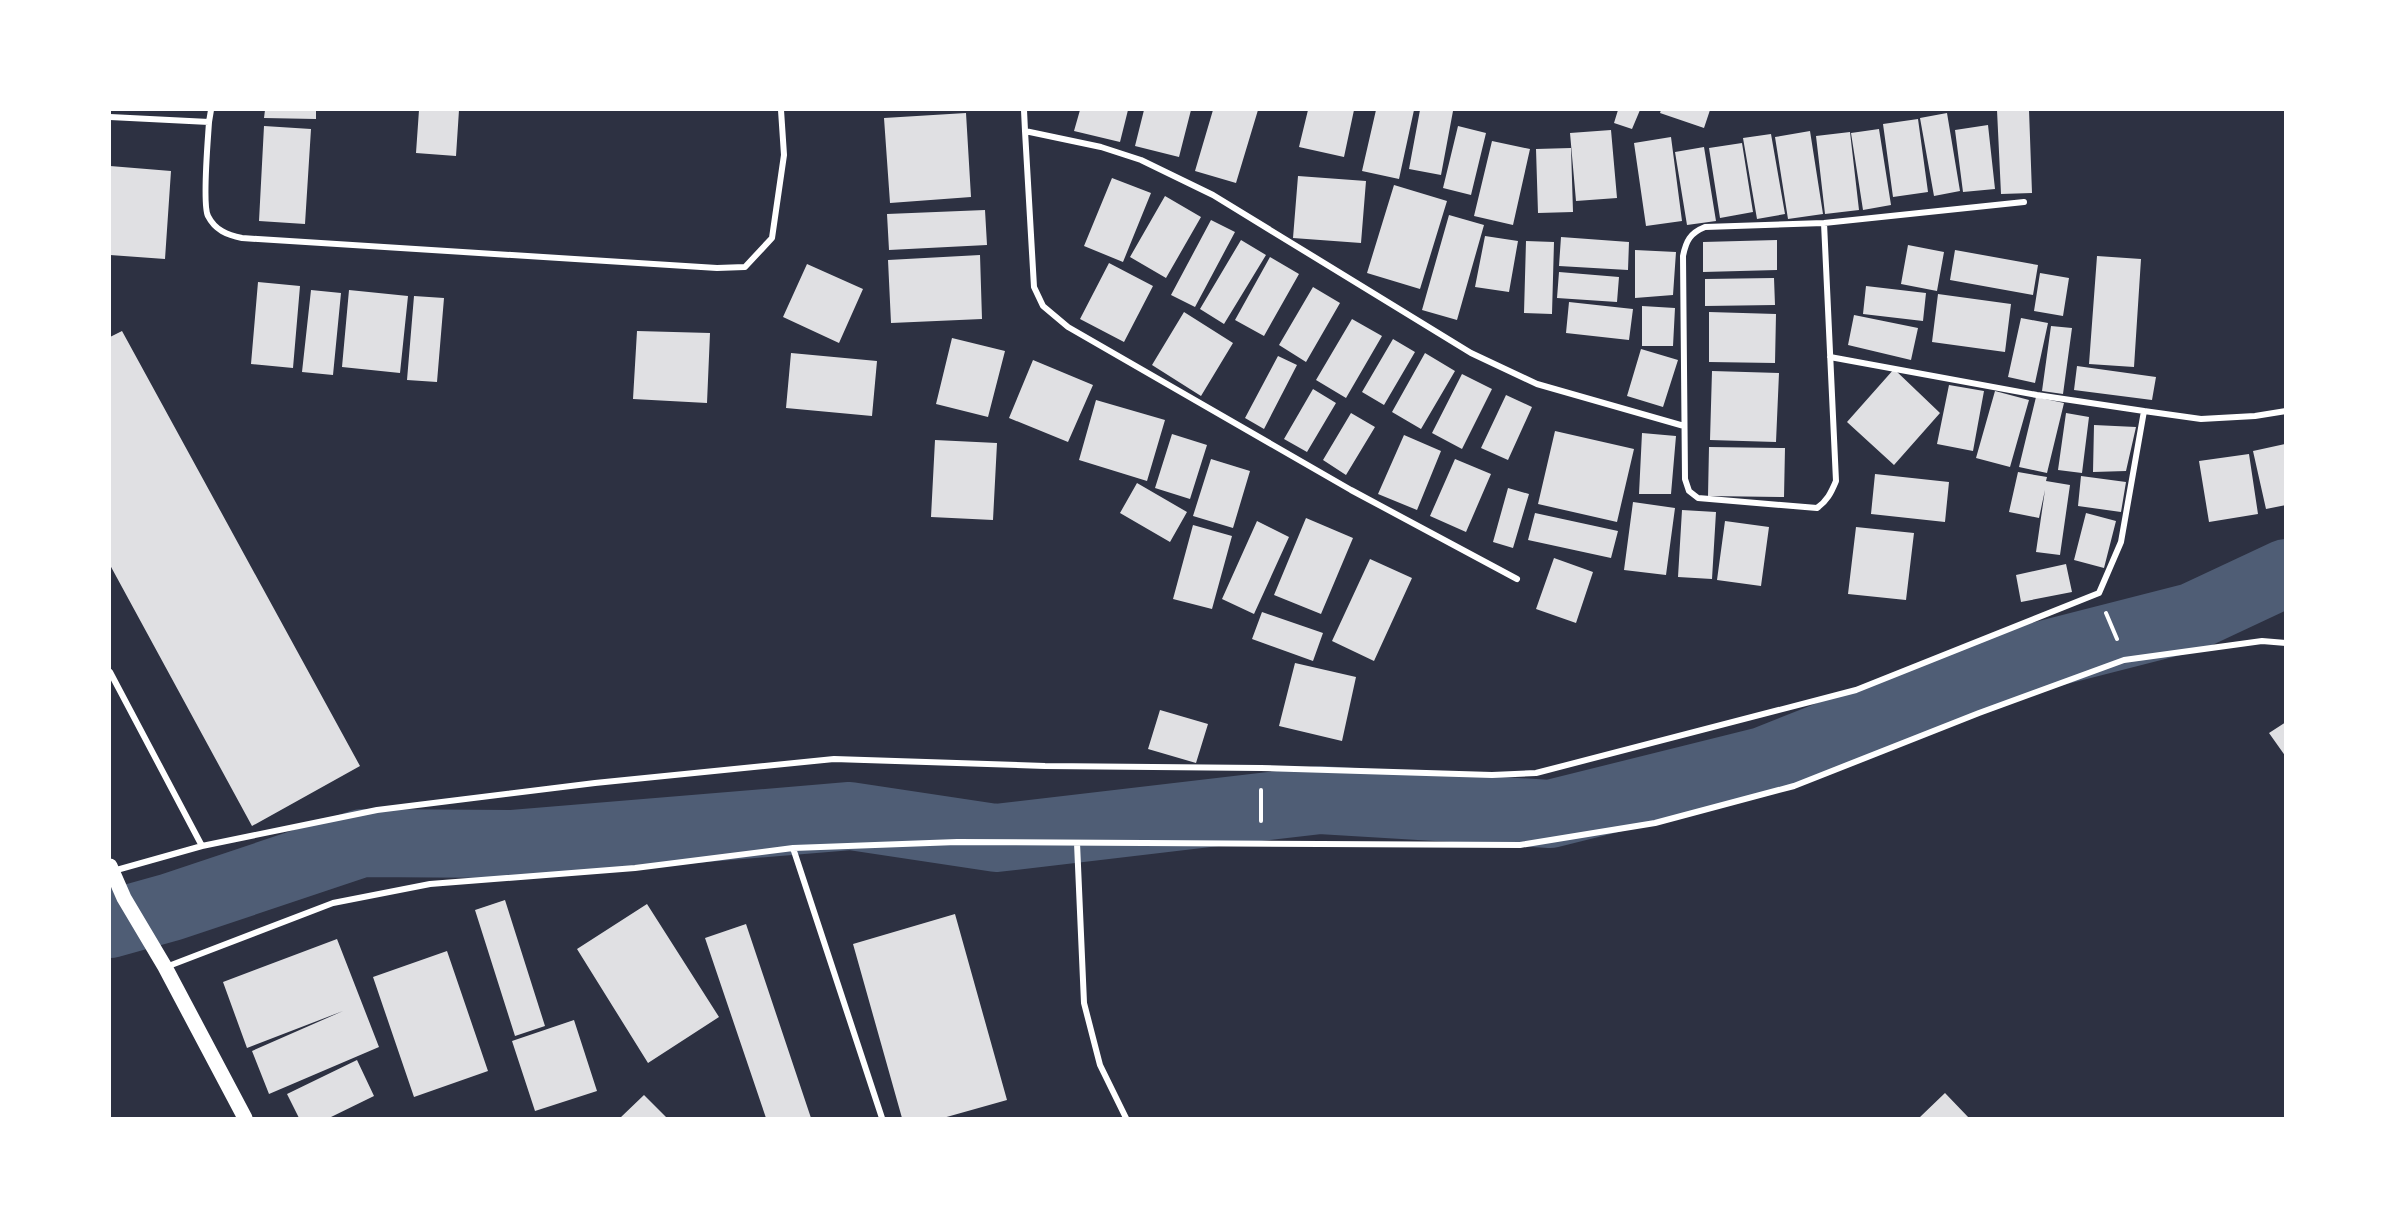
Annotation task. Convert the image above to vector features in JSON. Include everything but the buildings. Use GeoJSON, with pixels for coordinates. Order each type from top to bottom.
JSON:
{"type":"FeatureCollection","features":[{"type":"Feature","properties":{"kind":"main road"},"geometry":{"type":"LineString","coordinates":[[111,868],[124,898],[165,967],[245,1119]]}},
{"type":"Feature","properties":{"kind":"street"},"geometry":{"type":"LineString","coordinates":[[211,110],[206,214],[216,227],[227,235],[242,238],[717,268],[745,267],[772,238],[784,155],[781,110]]}},
{"type":"Feature","properties":{"kind":"street"},"geometry":{"type":"LineString","coordinates":[[1024,110],[1034,287],[1043,306],[1068,327],[1291,455],[1517,579]]}},
{"type":"Feature","properties":{"kind":"street"},"geometry":{"type":"LineString","coordinates":[[110,117],[209,122]]}},
{"type":"Feature","properties":{"kind":"street"},"geometry":{"type":"LineString","coordinates":[[1025,131],[1101,147],[1142,160],[1213,195],[1471,353],[1537,384],[1684,426]]}},
{"type":"Feature","properties":{"kind":"street"},"geometry":{"type":"LineString","coordinates":[[1824,223],[1836,481],[1826,502],[1816,508],[1698,498],[1689,491],[1685,479],[1684,426],[1683,256],[1686,243],[1693,232],[1705,227],[1824,223],[2024,202]]}},
{"type":"Feature","properties":{"kind":"street"},"geometry":{"type":"LineString","coordinates":[[1830,357],[2037,395],[2201,419],[2255,416],[2286,411]]}},
{"type":"Feature","properties":{"kind":"street"},"geometry":{"type":"LineString","coordinates":[[111,868],[202,846],[377,810],[595,783],[834,759],[1045,766],[1261,768],[1492,775],[1536,773],[1856,690],[2099,593],[2121,543],[2144,411]]}},
{"type":"Feature","properties":{"kind":"street"},"geometry":{"type":"LineString","coordinates":[[165,967],[333,903],[430,884],[635,868],[793,848],[957,842],[1520,845],[1654,823],[1794,786],[1980,713],[2124,660],[2262,641],[2286,643]]}},
{"type":"Feature","properties":{"kind":"street"},"geometry":{"type":"LineString","coordinates":[[110,672],[202,846]]}},
{"type":"Feature","properties":{"kind":"street"},"geometry":{"type":"LineString","coordinates":[[1077,843],[1084,1003],[1100,1065],[1126,1119]]}},
{"type":"Feature","properties":{"kind":"street"},"geometry":{"type":"LineString","coordinates":[[793,848],[882,1119]]}},
{"type":"Feature","properties":{"kind":"path"},"geometry":{"type":"LineString","coordinates":[[2107,616],[2119,644]]}},
{"type":"Feature","properties":{"kind":"path"},"geometry":{"type":"LineString","coordinates":[[1261,782],[1261,830]]}},
{"type":"Feature","properties":{"kind":"waterway"},"geometry":{"type":"LineString","coordinates":[[110,924],[171,907],[362,843],[513,844],[850,816],[996,838],[1320,800],[1550,814],[1763,761],[2008,664],[2192,617],[2286,573]]}}]}
